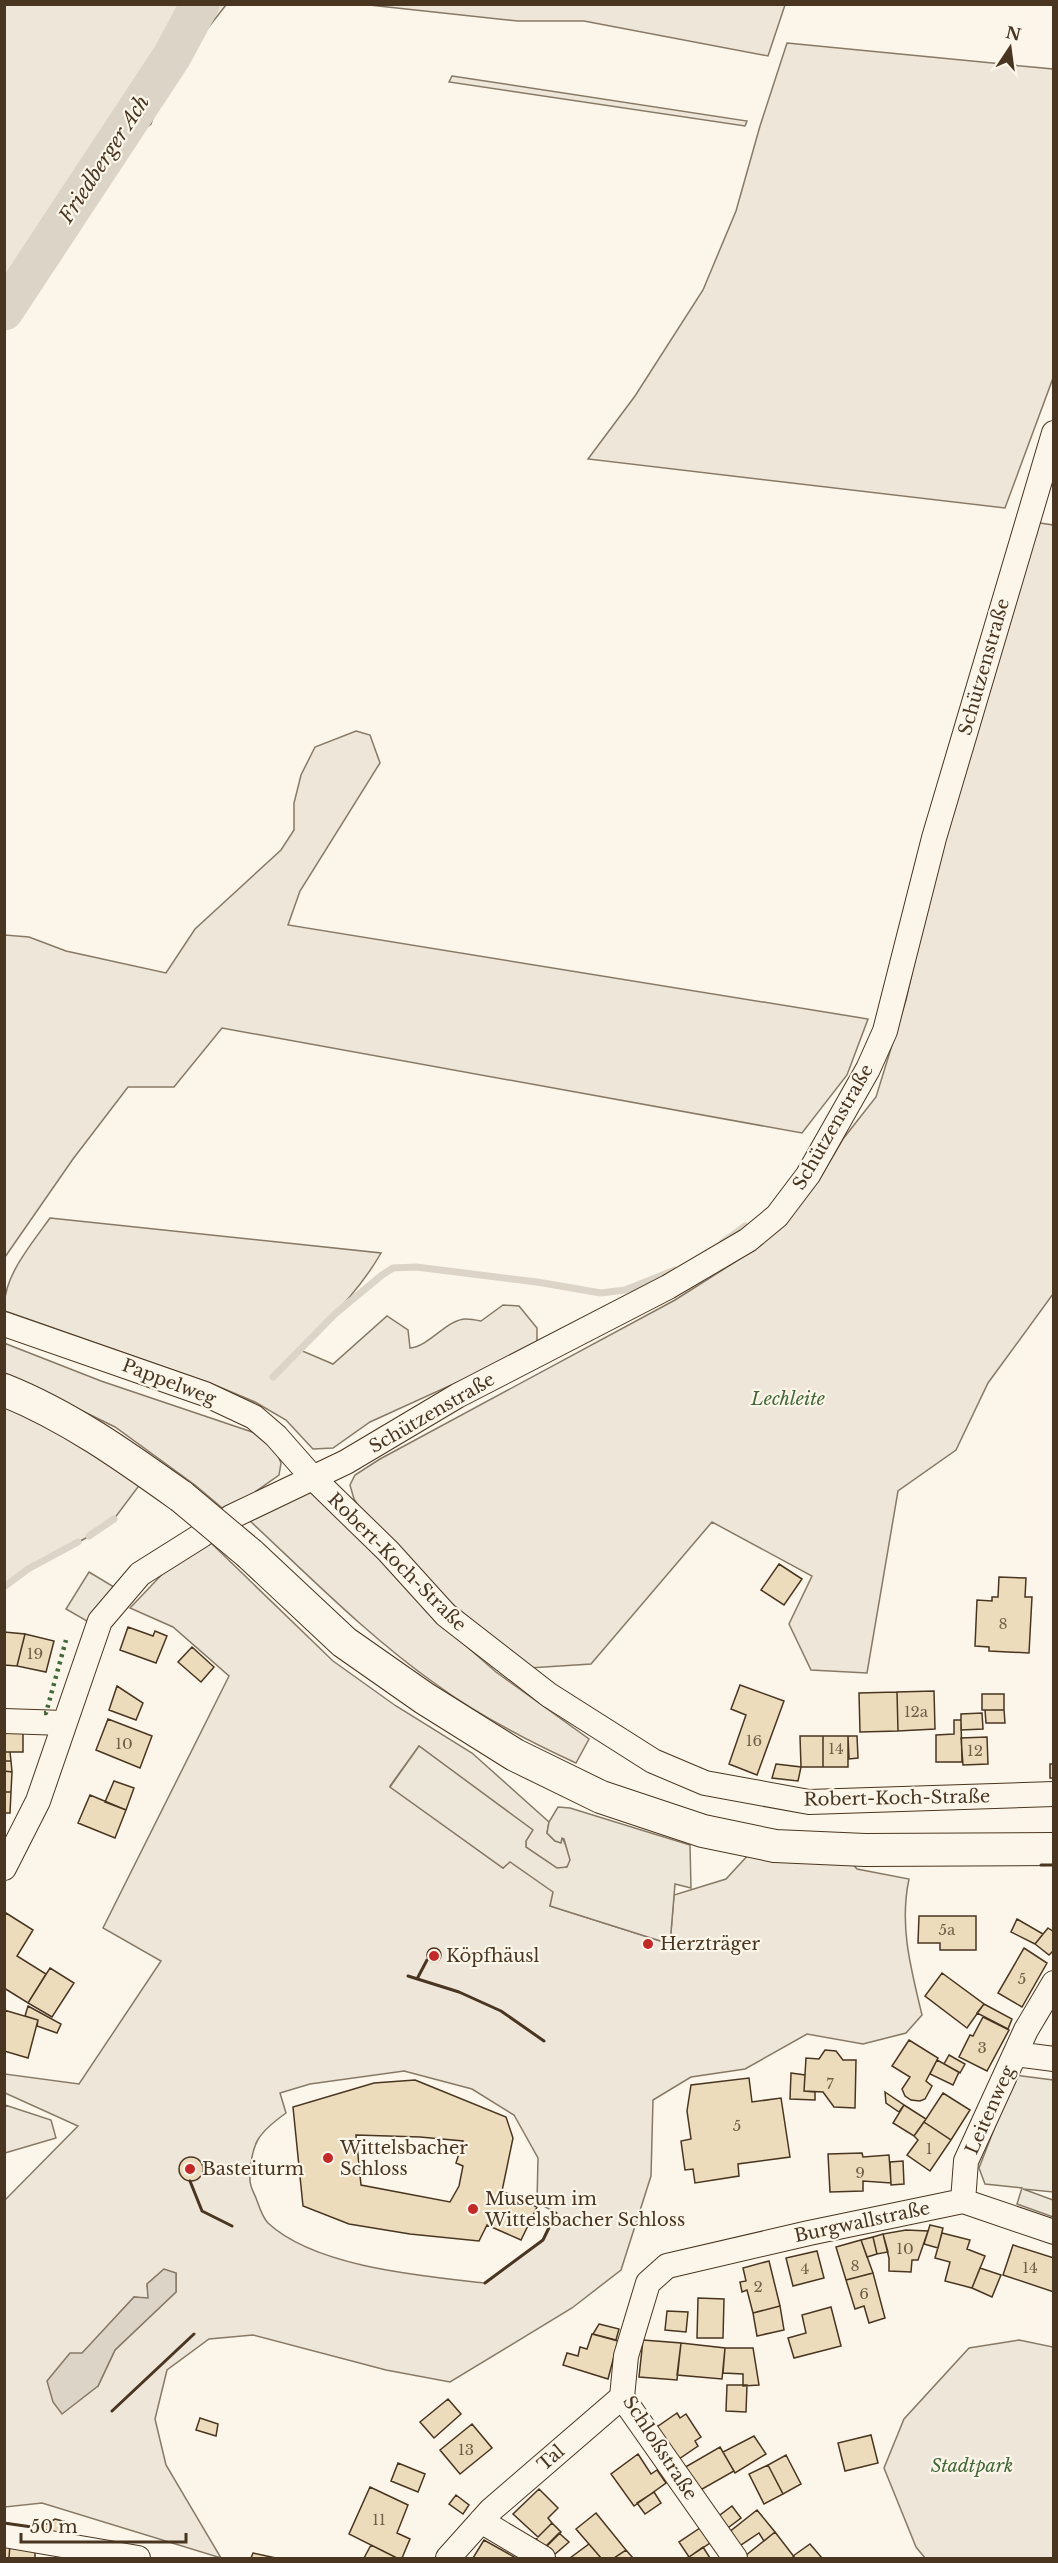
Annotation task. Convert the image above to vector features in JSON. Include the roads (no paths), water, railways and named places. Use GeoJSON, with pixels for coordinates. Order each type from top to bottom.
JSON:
{"type":"FeatureCollection","features":[{"type":"Feature","properties":{"kind":"main road"},"geometry":{"type":"LineString","coordinates":[[4,1390],[24,1398],[101,1441],[182,1497],[250,1554],[344,1642],[424,1698],[515,1755],[601,1797],[703,1831],[775,1846],[865,1850],[1053,1849]]}},
{"type":"Feature","properties":{"kind":"street","name":"Schützenstraße"},"geometry":{"type":"LineString","coordinates":[[231,1517],[346,1462],[457,1396],[668,1287],[748,1240],[777,1216],[808,1175],[868,1069],[885,1031],[934,838],[1053,433]]}},
{"type":"Feature","properties":{"kind":"street","name":"Pappelweg"},"geometry":{"type":"LineString","coordinates":[[4,1324],[205,1394],[254,1417],[276,1436],[312,1477]]}},
{"type":"Feature","properties":{"kind":"street","name":"Robert-Koch-Straße"},"geometry":{"type":"LineString","coordinates":[[312,1477],[388,1551],[446,1615],[549,1695],[653,1761],[705,1783],[809,1802],[1053,1794]]}},
{"type":"Feature","properties":{"kind":"street"},"geometry":{"type":"LineString","coordinates":[[4,1868],[38,1801],[100,1621],[140,1574],[202,1535]]}},
{"type":"Feature","properties":{"kind":"street"},"geometry":{"type":"LineString","coordinates":[[4,1721],[64,1723]]}},
{"type":"Feature","properties":{"kind":"street","name":"Leitenweg"},"geometry":{"type":"LineString","coordinates":[[963,2201],[966,2161],[1026,2030],[1053,1983]]}},
{"type":"Feature","properties":{"kind":"street","name":"Leitenweg"},"geometry":{"type":"LineString","coordinates":[[1015,2054],[1053,2059]]}},
{"type":"Feature","properties":{"kind":"street"},"geometry":{"type":"LineString","coordinates":[[963,2201],[1053,2232]]}},
{"type":"Feature","properties":{"kind":"street","name":"Burgwallstraße"},"geometry":{"type":"LineString","coordinates":[[667,2266],[963,2201]]}},
{"type":"Feature","properties":{"kind":"street","name":"Schloßstraße"},"geometry":{"type":"LineString","coordinates":[[667,2266],[648,2283],[645,2291],[626,2356],[622,2397],[735,2559]]}},
{"type":"Feature","properties":{"kind":"street","name":"Tal"},"geometry":{"type":"LineString","coordinates":[[448,2559],[490,2510],[622,2397]]}},
{"type":"Feature","properties":{"kind":"street"},"geometry":{"type":"LineString","coordinates":[[481,2521],[543,2559]]}},
{"type":"Feature","properties":{"kind":"street"},"geometry":{"type":"LineString","coordinates":[[4,2535],[138,2559]]}},
{"type":"Feature","properties":{"kind":"waterway","name":"Friedberger Ach"},"geometry":{"type":"LineString","coordinates":[[4,311],[172,56],[200,4]]}},
{"type":"Feature","properties":{"kind":"waterway"},"geometry":{"type":"LineString","coordinates":[[723,1242],[745,1226]]}},
{"type":"Feature","properties":{"kind":"waterway"},"geometry":{"type":"LineString","coordinates":[[273,1377],[335,1314],[393,1268],[416,1267],[537,1282],[601,1293],[625,1290],[675,1270]]}},
{"type":"Feature","properties":{"kind":"waterway"},"geometry":{"type":"LineString","coordinates":[[89,1536],[114,1519]]}},
{"type":"Feature","properties":{"kind":"waterway"},"geometry":{"type":"LineString","coordinates":[[4,1587],[28,1569],[78,1542]]}},
{"type":"Feature","properties":{"kind":"place","name":"Herzträger"},"geometry":{"type":"Point","coordinates":[648,1944]}},
{"type":"Feature","properties":{"kind":"place","name":"Köpfhäusl"},"geometry":{"type":"Point","coordinates":[434,1956]}},
{"type":"Feature","properties":{"kind":"place","name":"Wittelsbacher Schloss"},"geometry":{"type":"Point","coordinates":[328,2158]}},
{"type":"Feature","properties":{"kind":"place","name":"Basteiturm"},"geometry":{"type":"Point","coordinates":[190,2169]}},
{"type":"Feature","properties":{"kind":"place","name":"Museum im Wittelsbacher Schloss"},"geometry":{"type":"Point","coordinates":[473,2209]}},
{"type":"Feature","properties":{"kind":"park label","name":"Lechleite"},"geometry":{"type":"Point","coordinates":[788,1399]}},
{"type":"Feature","properties":{"kind":"park label","name":"Stadtpark"},"geometry":{"type":"Point","coordinates":[972,2466]}}]}
